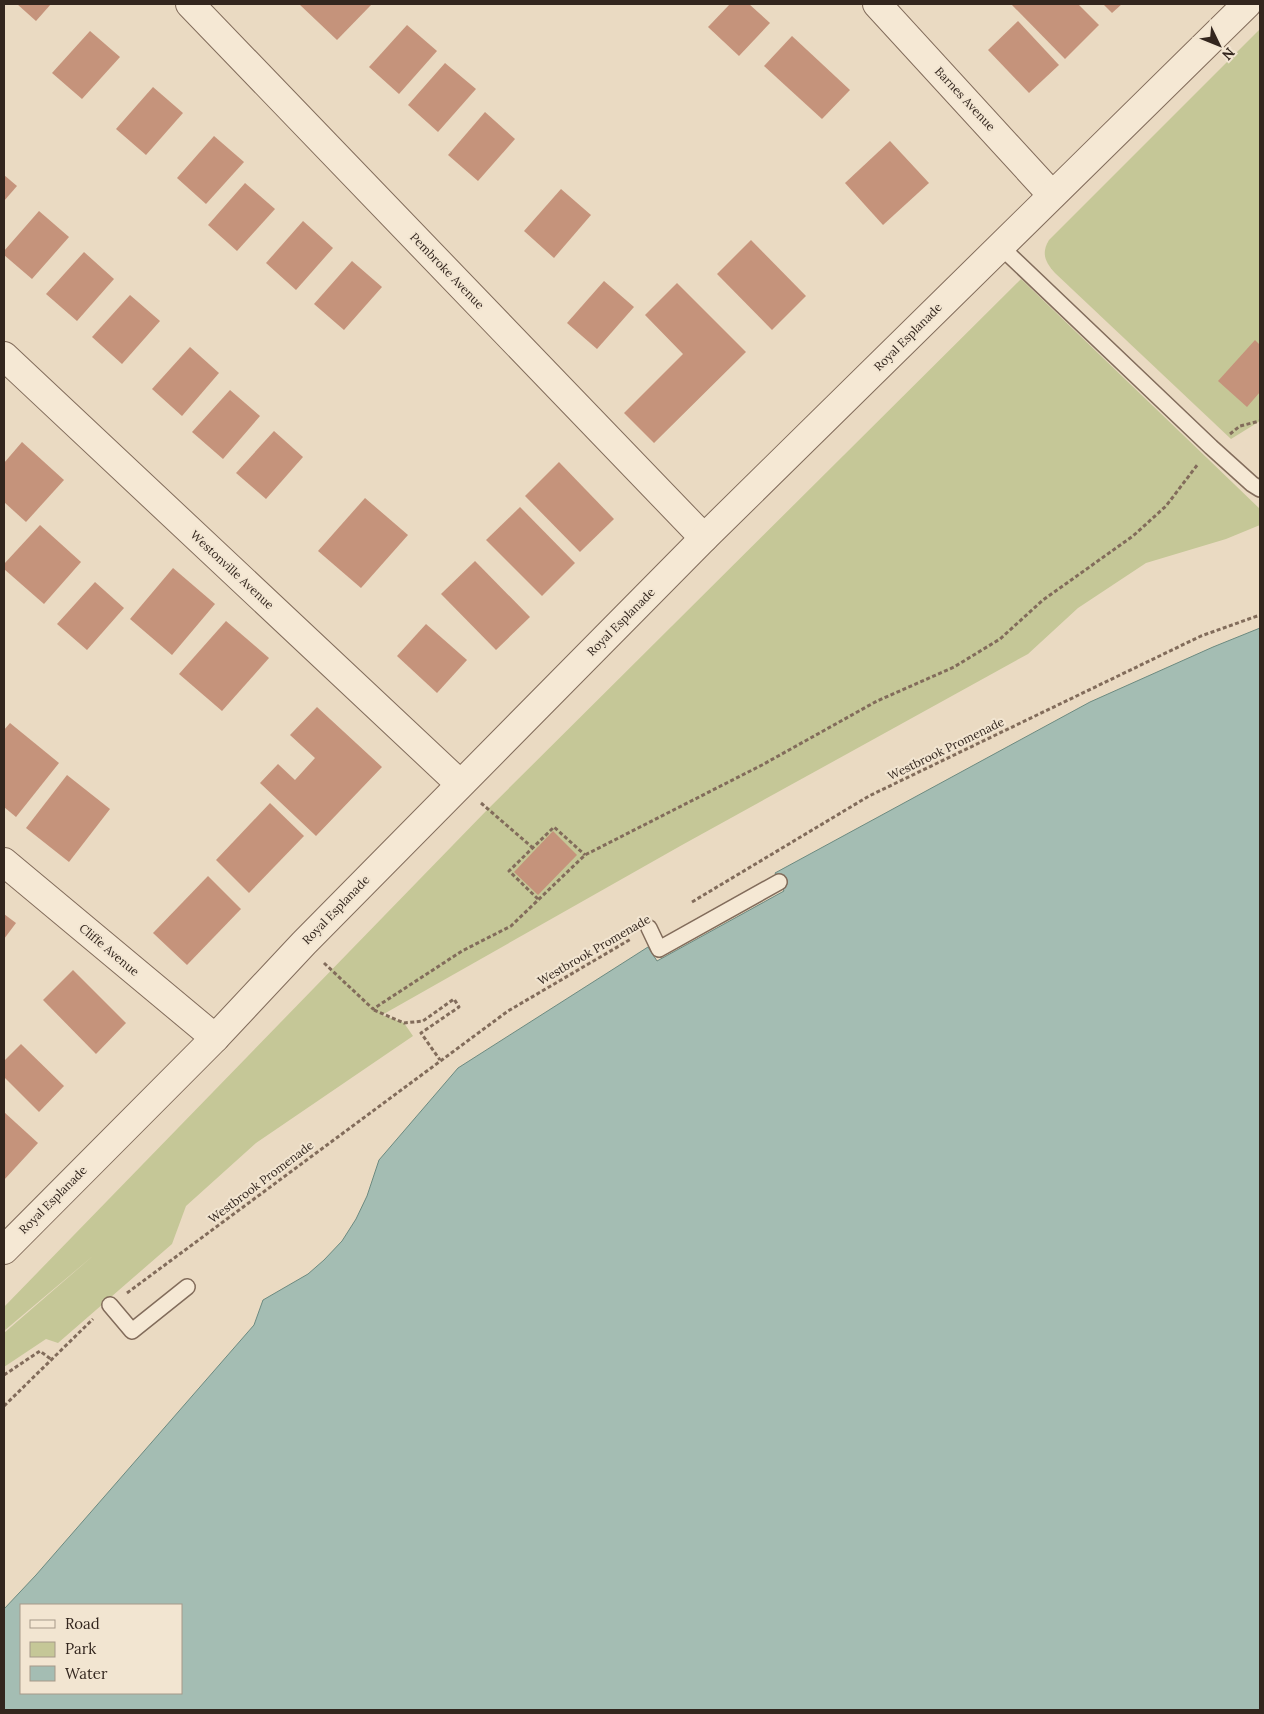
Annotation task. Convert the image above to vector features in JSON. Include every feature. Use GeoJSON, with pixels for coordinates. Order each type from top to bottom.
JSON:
{"type":"FeatureCollection","features":[{"type":"Feature","properties":{"kind":"street","name":"Pembroke Avenue"},"geometry":{"type":"LineString","coordinates":[[190,4],[704,538]]}},
{"type":"Feature","properties":{"kind":"street","name":"Barnes Avenue"},"geometry":{"type":"LineString","coordinates":[[877,4],[1052,195]]}},
{"type":"Feature","properties":{"kind":"street","name":"Royal Esplanade"},"geometry":{"type":"LineString","coordinates":[[4,1250],[215,1038],[304,943],[704,538],[1247,4]]}},
{"type":"Feature","properties":{"kind":"street","name":"Westonville Avenue"},"geometry":{"type":"LineString","coordinates":[[4,356],[460,784]]}},
{"type":"Feature","properties":{"kind":"street","name":"Cliffe Avenue"},"geometry":{"type":"LineString","coordinates":[[4,862],[215,1038]]}},
{"type":"Feature","properties":{"kind":"lane"},"geometry":{"type":"LineString","coordinates":[[1000,246],[1211,447],[1260,489]]}},
{"type":"Feature","properties":{"kind":"lane"},"geometry":{"type":"LineString","coordinates":[[649,928],[659,949],[779,882]]}},
{"type":"Feature","properties":{"kind":"lane"},"geometry":{"type":"LineString","coordinates":[[110,1305],[132,1331],[187,1286]]}},
{"type":"Feature","properties":{"kind":"path"},"geometry":{"type":"LineString","coordinates":[[373,1009],[462,951],[511,926],[585,855],[762,766],[877,701],[954,667],[1000,639],[1043,600],[1133,536],[1166,506],[1211,447],[1240,426],[1260,421]]}},
{"type":"Feature","properties":{"kind":"path","name":"Westbrook Promenade"},"geometry":{"type":"LineString","coordinates":[[691,903],[869,796],[1201,636],[1260,615]]}},
{"type":"Feature","properties":{"kind":"path"},"geometry":{"type":"LineString","coordinates":[[460,784],[533,848]]}},
{"type":"Feature","properties":{"kind":"path"},"geometry":{"type":"LineString","coordinates":[[538,899],[510,871],[554,827],[585,855]]}},
{"type":"Feature","properties":{"kind":"path","name":"Westbrook Promenade"},"geometry":{"type":"LineString","coordinates":[[4,1406],[97,1315],[440,1060],[508,1011],[649,928]]}},
{"type":"Feature","properties":{"kind":"path"},"geometry":{"type":"LineString","coordinates":[[304,943],[373,1009],[404,1023],[423,1021],[454,1000],[460,1007],[421,1033],[440,1060]]}},
{"type":"Feature","properties":{"kind":"path"},"geometry":{"type":"LineString","coordinates":[[4,1375],[40,1351],[52,1360]]}},
{"type":"Feature","properties":{"kind":"green space"},"geometry":{"type":"Polygon","coordinates":[[[1260,29],[1260,421],[1231,439],[1055,273],[1045,257],[1045,249],[1049,240],[1260,29]]]}},
{"type":"Feature","properties":{"kind":"green space"},"geometry":{"type":"Polygon","coordinates":[[[1021,279],[1260,509],[1260,525],[1226,539],[1146,563],[1078,608],[1028,654],[682,845],[382,1015],[404,1023],[413,1036],[256,1143],[186,1206],[172,1244],[58,1343],[46,1339],[4,1367],[4,1333],[94,1255],[4,1331],[4,1307],[487,810],[1021,279]]]}},
{"type":"Feature","properties":{"kind":"water"},"geometry":{"type":"Polygon","coordinates":[[[1260,628],[1260,1710],[4,1710],[4,1609],[36,1575],[254,1325],[263,1300],[308,1274],[342,1241],[356,1219],[367,1196],[379,1160],[458,1068],[648,947],[657,961],[784,891],[775,873],[1090,702],[1260,628]]]}},
{"type":"Feature","properties":{"kind":"building"},"geometry":{"type":"Polygon","coordinates":[[[17,4],[51,4],[36,21],[17,4]]]}},
{"type":"Feature","properties":{"kind":"building"},"geometry":{"type":"Polygon","coordinates":[[[299,4],[372,4],[337,40],[299,4]]]}},
{"type":"Feature","properties":{"kind":"building"},"geometry":{"type":"Polygon","coordinates":[[[730,4],[749,4],[770,23],[739,56],[708,27],[730,4]]]}},
{"type":"Feature","properties":{"kind":"building"},"geometry":{"type":"Polygon","coordinates":[[[1011,4],[1078,4],[1099,25],[1065,59],[1011,4]]]}},
{"type":"Feature","properties":{"kind":"building"},"geometry":{"type":"Polygon","coordinates":[[[1103,4],[1122,4],[1112,13],[1103,4]]]}},
{"type":"Feature","properties":{"kind":"building"},"geometry":{"type":"Polygon","coordinates":[[[1018,21],[1059,65],[1029,93],[988,50],[1018,21]]]}},
{"type":"Feature","properties":{"kind":"building"},"geometry":{"type":"Polygon","coordinates":[[[407,25],[437,51],[399,94],[369,67],[407,25]]]}},
{"type":"Feature","properties":{"kind":"building"},"geometry":{"type":"Polygon","coordinates":[[[90,31],[120,57],[82,99],[52,73],[90,31]]]}},
{"type":"Feature","properties":{"kind":"building"},"geometry":{"type":"Polygon","coordinates":[[[792,36],[850,90],[822,119],[764,66],[792,36]]]}},
{"type":"Feature","properties":{"kind":"building"},"geometry":{"type":"Polygon","coordinates":[[[445,63],[476,89],[438,132],[408,105],[445,63]]]}},
{"type":"Feature","properties":{"kind":"building"},"geometry":{"type":"Polygon","coordinates":[[[153,87],[183,113],[146,155],[116,129],[153,87]]]}},
{"type":"Feature","properties":{"kind":"building"},"geometry":{"type":"Polygon","coordinates":[[[485,112],[515,139],[478,181],[448,155],[485,112]]]}},
{"type":"Feature","properties":{"kind":"building"},"geometry":{"type":"Polygon","coordinates":[[[214,136],[244,162],[206,204],[177,178],[214,136]]]}},
{"type":"Feature","properties":{"kind":"building"},"geometry":{"type":"Polygon","coordinates":[[[890,141],[929,183],[883,225],[845,183],[890,141]]]}},
{"type":"Feature","properties":{"kind":"building"},"geometry":{"type":"Polygon","coordinates":[[[4,175],[17,186],[4,201],[4,175]]]}},
{"type":"Feature","properties":{"kind":"building"},"geometry":{"type":"Polygon","coordinates":[[[245,183],[275,209],[237,251],[208,225],[245,183]]]}},
{"type":"Feature","properties":{"kind":"building"},"geometry":{"type":"Polygon","coordinates":[[[561,189],[591,215],[554,258],[524,231],[561,189]]]}},
{"type":"Feature","properties":{"kind":"building"},"geometry":{"type":"Polygon","coordinates":[[[39,211],[69,237],[32,279],[4,255],[4,251],[39,211]]]}},
{"type":"Feature","properties":{"kind":"building"},"geometry":{"type":"Polygon","coordinates":[[[303,221],[333,248],[296,290],[266,263],[303,221]]]}},
{"type":"Feature","properties":{"kind":"building"},"geometry":{"type":"Polygon","coordinates":[[[751,240],[806,296],[772,330],[717,274],[751,240]]]}},
{"type":"Feature","properties":{"kind":"building"},"geometry":{"type":"Polygon","coordinates":[[[84,252],[114,279],[77,321],[46,294],[84,252]]]}},
{"type":"Feature","properties":{"kind":"building"},"geometry":{"type":"Polygon","coordinates":[[[352,261],[382,287],[344,330],[314,304],[352,261]]]}},
{"type":"Feature","properties":{"kind":"building"},"geometry":{"type":"Polygon","coordinates":[[[604,281],[634,307],[597,349],[567,323],[604,281]]]}},
{"type":"Feature","properties":{"kind":"building"},"geometry":{"type":"Polygon","coordinates":[[[677,283],[746,352],[654,443],[624,413],[683,354],[645,315],[677,283]]]}},
{"type":"Feature","properties":{"kind":"building"},"geometry":{"type":"Polygon","coordinates":[[[130,295],[160,321],[122,364],[92,337],[130,295]]]}},
{"type":"Feature","properties":{"kind":"building"},"geometry":{"type":"Polygon","coordinates":[[[1255,340],[1260,345],[1260,392],[1247,407],[1218,381],[1255,340]]]}},
{"type":"Feature","properties":{"kind":"building"},"geometry":{"type":"Polygon","coordinates":[[[190,347],[219,373],[182,416],[152,389],[190,347]]]}},
{"type":"Feature","properties":{"kind":"building"},"geometry":{"type":"Polygon","coordinates":[[[230,390],[260,416],[223,459],[192,432],[230,390]]]}},
{"type":"Feature","properties":{"kind":"building"},"geometry":{"type":"Polygon","coordinates":[[[274,431],[303,457],[266,499],[236,473],[274,431]]]}},
{"type":"Feature","properties":{"kind":"building"},"geometry":{"type":"Polygon","coordinates":[[[22,442],[64,480],[26,522],[4,502],[4,463],[22,442]]]}},
{"type":"Feature","properties":{"kind":"building"},"geometry":{"type":"Polygon","coordinates":[[[559,462],[614,519],[580,552],[525,496],[559,462]]]}},
{"type":"Feature","properties":{"kind":"building"},"geometry":{"type":"Polygon","coordinates":[[[365,498],[408,535],[361,588],[318,551],[365,498]]]}},
{"type":"Feature","properties":{"kind":"building"},"geometry":{"type":"Polygon","coordinates":[[[520,507],[575,563],[542,596],[486,540],[520,507]]]}},
{"type":"Feature","properties":{"kind":"building"},"geometry":{"type":"Polygon","coordinates":[[[40,525],[81,562],[44,604],[4,569],[4,564],[40,525]]]}},
{"type":"Feature","properties":{"kind":"building"},"geometry":{"type":"Polygon","coordinates":[[[475,561],[530,617],[496,650],[441,594],[475,561]]]}},
{"type":"Feature","properties":{"kind":"building"},"geometry":{"type":"Polygon","coordinates":[[[173,568],[215,604],[172,655],[130,619],[173,568]]]}},
{"type":"Feature","properties":{"kind":"building"},"geometry":{"type":"Polygon","coordinates":[[[95,582],[124,608],[87,650],[57,624],[95,582]]]}},
{"type":"Feature","properties":{"kind":"building"},"geometry":{"type":"Polygon","coordinates":[[[226,621],[269,658],[222,711],[179,674],[226,621]]]}},
{"type":"Feature","properties":{"kind":"building"},"geometry":{"type":"Polygon","coordinates":[[[426,624],[467,660],[437,693],[397,656],[426,624]]]}},
{"type":"Feature","properties":{"kind":"building"},"geometry":{"type":"Polygon","coordinates":[[[317,707],[382,767],[316,836],[260,783],[278,764],[295,780],[315,758],[290,735],[317,707]]]}},
{"type":"Feature","properties":{"kind":"building"},"geometry":{"type":"Polygon","coordinates":[[[10,723],[59,763],[16,817],[4,807],[4,730],[10,723]]]}},
{"type":"Feature","properties":{"kind":"building"},"geometry":{"type":"Polygon","coordinates":[[[67,775],[110,809],[69,862],[26,828],[67,775]]]}},
{"type":"Feature","properties":{"kind":"building"},"geometry":{"type":"Polygon","coordinates":[[[270,803],[304,836],[249,893],[216,860],[270,803]]]}},
{"type":"Feature","properties":{"kind":"building"},"geometry":{"type":"Polygon","coordinates":[[[553,831],[577,855],[538,895],[514,872],[553,831]]]}},
{"type":"Feature","properties":{"kind":"building"},"geometry":{"type":"Polygon","coordinates":[[[208,876],[241,909],[187,965],[153,933],[208,876]]]}},
{"type":"Feature","properties":{"kind":"building"},"geometry":{"type":"Polygon","coordinates":[[[4,914],[16,923],[4,939],[4,914]]]}},
{"type":"Feature","properties":{"kind":"building"},"geometry":{"type":"Polygon","coordinates":[[[73,970],[126,1023],[96,1054],[43,1000],[73,970]]]}},
{"type":"Feature","properties":{"kind":"building"},"geometry":{"type":"Polygon","coordinates":[[[21,1044],[64,1086],[39,1112],[4,1077],[4,1061],[21,1044]]]}},
{"type":"Feature","properties":{"kind":"building"},"geometry":{"type":"Polygon","coordinates":[[[4,1112],[38,1143],[4,1180],[4,1112]]]}}]}
